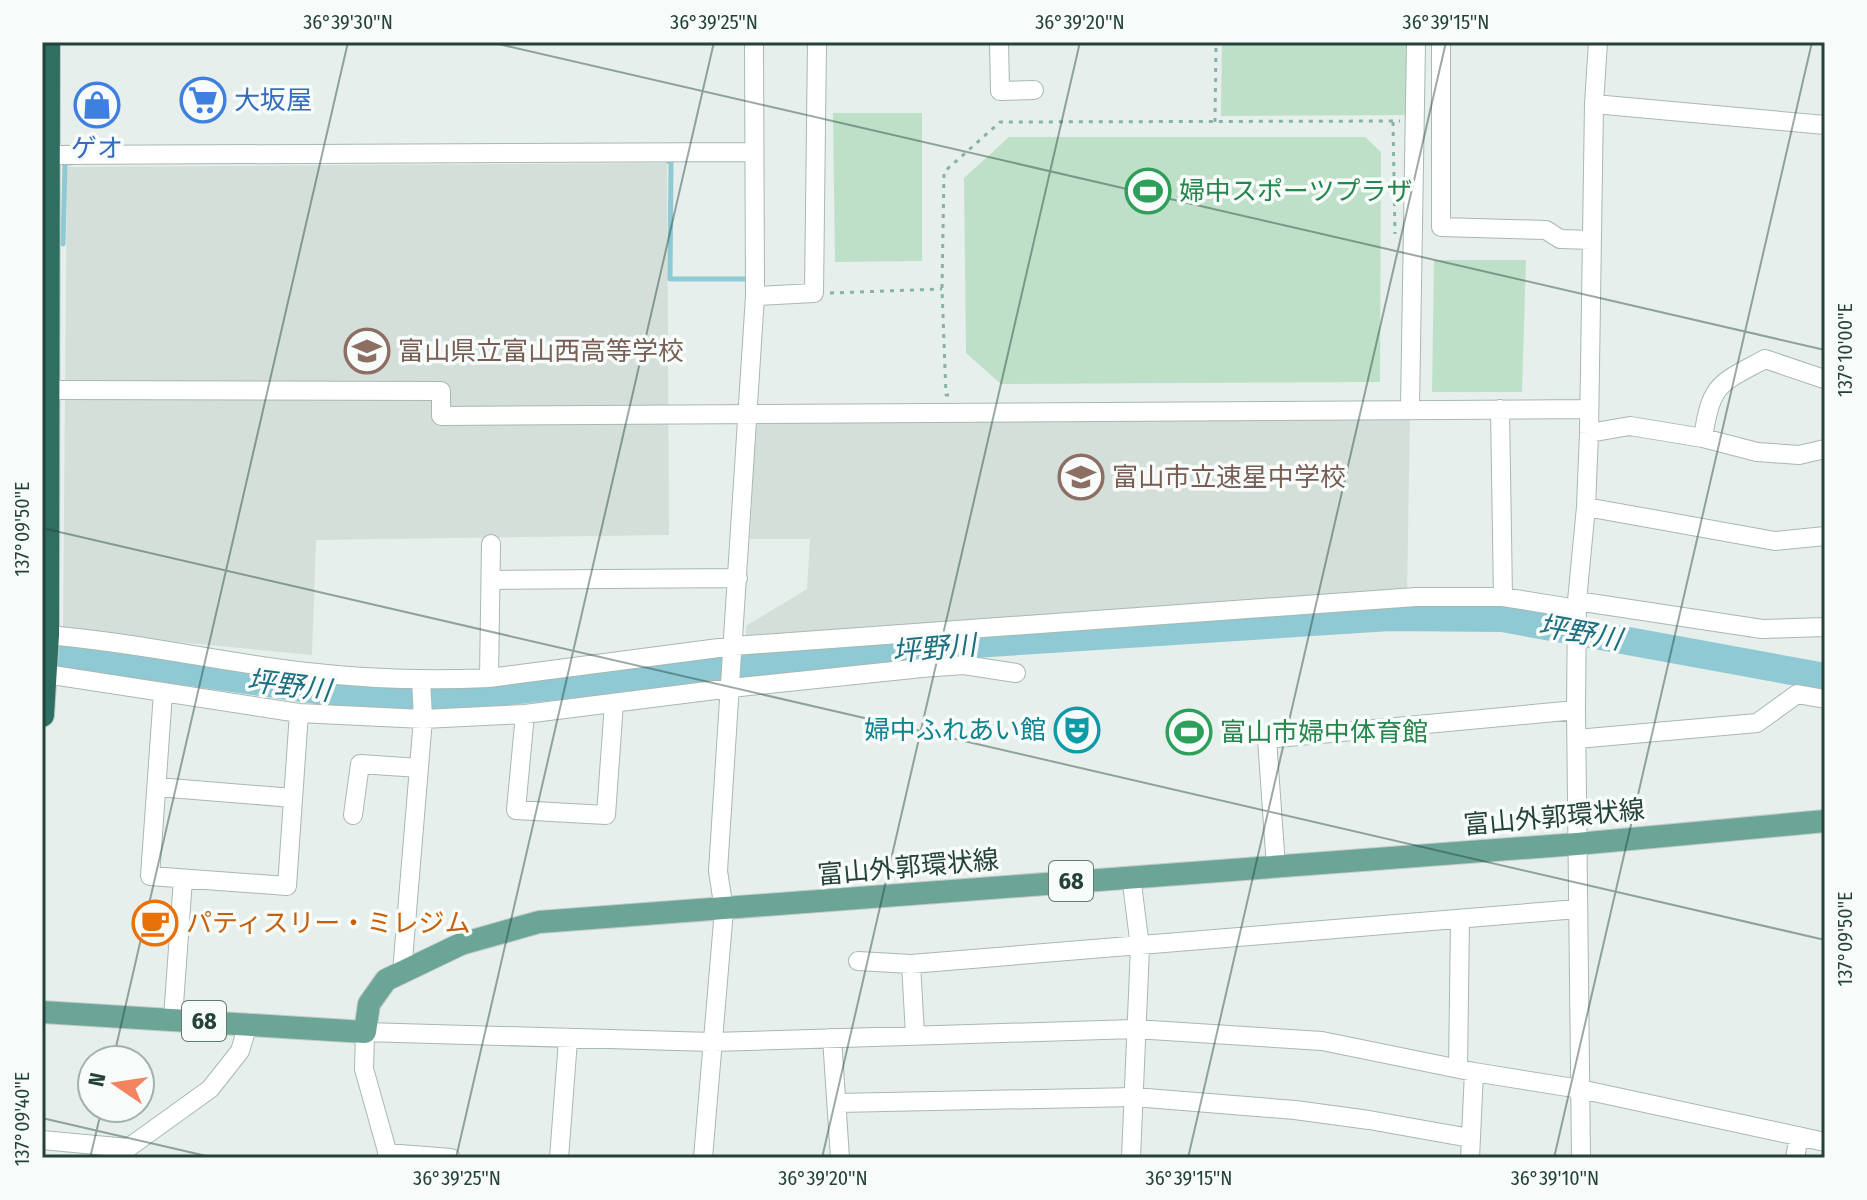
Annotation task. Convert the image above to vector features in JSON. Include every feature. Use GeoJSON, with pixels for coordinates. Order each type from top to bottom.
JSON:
{"type":"FeatureCollection","features":[{"type":"Feature","properties":{"kind":"highway"},"geometry":{"type":"LineString","coordinates":[[42,715],[47,635],[48,42]]}},
{"type":"Feature","properties":{"kind":"main road","name":"富山外郭環状線"},"geometry":{"type":"LineString","coordinates":[[365,1032],[369,1004],[386,980],[461,944],[539,922],[1577,844],[1825,821]]}},
{"type":"Feature","properties":{"kind":"main road","name":"68"},"geometry":{"type":"LineString","coordinates":[[42,1012],[365,1032]]}},
{"type":"Feature","properties":{"kind":"street"},"geometry":{"type":"LineString","coordinates":[[703,1158],[724,910],[718,871],[750,414],[755,296],[754,42]]}},
{"type":"Feature","properties":{"kind":"street"},"geometry":{"type":"LineString","coordinates":[[755,296],[814,293],[817,42]]}},
{"type":"Feature","properties":{"kind":"street"},"geometry":{"type":"LineString","coordinates":[[999,42],[1000,91],[1034,90]]}},
{"type":"Feature","properties":{"kind":"street"},"geometry":{"type":"LineString","coordinates":[[1410,408],[1416,42]]}},
{"type":"Feature","properties":{"kind":"street"},"geometry":{"type":"LineString","coordinates":[[1441,42],[1441,227],[1546,230],[1560,239],[1592,240]]}},
{"type":"Feature","properties":{"kind":"street"},"geometry":{"type":"LineString","coordinates":[[1581,1158],[1577,608],[1589,433],[1594,104],[1598,42]]}},
{"type":"Feature","properties":{"kind":"street"},"geometry":{"type":"LineString","coordinates":[[1594,104],[1825,125]]}},
{"type":"Feature","properties":{"kind":"street"},"geometry":{"type":"LineString","coordinates":[[49,155],[754,152]]}},
{"type":"Feature","properties":{"kind":"street"},"geometry":{"type":"LineString","coordinates":[[1703,438],[1707,408],[1721,383],[1765,359],[1825,380]]}},
{"type":"Feature","properties":{"kind":"street"},"geometry":{"type":"LineString","coordinates":[[58,390],[441,391],[441,416],[1589,409]]}},
{"type":"Feature","properties":{"kind":"street"},"geometry":{"type":"LineString","coordinates":[[1500,409],[1503,597]]}},
{"type":"Feature","properties":{"kind":"street"},"geometry":{"type":"LineString","coordinates":[[1589,433],[1630,426],[1703,438],[1757,452],[1799,455],[1825,449]]}},
{"type":"Feature","properties":{"kind":"street"},"geometry":{"type":"LineString","coordinates":[[1586,507],[1775,541],[1825,536]]}},
{"type":"Feature","properties":{"kind":"street"},"geometry":{"type":"LineString","coordinates":[[489,678],[491,544]]}},
{"type":"Feature","properties":{"kind":"street"},"geometry":{"type":"LineString","coordinates":[[491,580],[738,578]]}},
{"type":"Feature","properties":{"kind":"street"},"geometry":{"type":"LineString","coordinates":[[47,635],[306,672],[421,679],[489,678],[734,646],[1416,597],[1503,597],[1762,629],[1825,627]]}},
{"type":"Feature","properties":{"kind":"street"},"geometry":{"type":"LineString","coordinates":[[935,631],[937,667]]}},
{"type":"Feature","properties":{"kind":"street"},"geometry":{"type":"LineString","coordinates":[[46,674],[299,713],[423,719],[525,714],[731,688],[937,667],[964,665],[1016,673]]}},
{"type":"Feature","properties":{"kind":"street"},"geometry":{"type":"LineString","coordinates":[[402,972],[423,719],[421,679]]}},
{"type":"Feature","properties":{"kind":"street"},"geometry":{"type":"LineString","coordinates":[[163,693],[150,876],[287,886],[299,713]]}},
{"type":"Feature","properties":{"kind":"street"},"geometry":{"type":"LineString","coordinates":[[1577,739],[1757,723],[1797,694],[1825,699]]}},
{"type":"Feature","properties":{"kind":"street"},"geometry":{"type":"LineString","coordinates":[[525,714],[516,810],[606,815],[614,703]]}},
{"type":"Feature","properties":{"kind":"street"},"geometry":{"type":"LineString","coordinates":[[1276,867],[1267,739],[1576,710]]}},
{"type":"Feature","properties":{"kind":"street"},"geometry":{"type":"LineString","coordinates":[[353,815],[360,764],[419,768]]}},
{"type":"Feature","properties":{"kind":"street"},"geometry":{"type":"LineString","coordinates":[[157,787],[293,798]]}},
{"type":"Feature","properties":{"kind":"street"},"geometry":{"type":"LineString","coordinates":[[1131,876],[1140,947],[1131,1158]]}},
{"type":"Feature","properties":{"kind":"street"},"geometry":{"type":"LineString","coordinates":[[173,1018],[183,879]]}},
{"type":"Feature","properties":{"kind":"street"},"geometry":{"type":"LineString","coordinates":[[858,961],[911,964],[1577,909]]}},
{"type":"Feature","properties":{"kind":"street"},"geometry":{"type":"LineString","coordinates":[[1460,920],[1470,1158]]}},
{"type":"Feature","properties":{"kind":"street"},"geometry":{"type":"LineString","coordinates":[[911,964],[915,1034]]}},
{"type":"Feature","properties":{"kind":"street"},"geometry":{"type":"LineString","coordinates":[[42,1140],[128,1148],[210,1089],[240,1051],[248,1024]]}},
{"type":"Feature","properties":{"kind":"street"},"geometry":{"type":"LineString","coordinates":[[451,1158],[388,1156],[364,1069],[365,1032],[712,1042],[1135,1029],[1322,1041],[1580,1089],[1825,1142]]}},
{"type":"Feature","properties":{"kind":"street"},"geometry":{"type":"LineString","coordinates":[[832,1038],[840,1158]]}},
{"type":"Feature","properties":{"kind":"street"},"geometry":{"type":"LineString","coordinates":[[559,1158],[568,1040]]}},
{"type":"Feature","properties":{"kind":"street"},"geometry":{"type":"LineString","coordinates":[[837,1103],[1134,1097],[1295,1110],[1470,1138]]}},
{"type":"Feature","properties":{"kind":"street"},"geometry":{"type":"LineString","coordinates":[[1795,1158],[1799,1136]]}},
{"type":"Feature","properties":{"kind":"path"},"geometry":{"type":"LineString","coordinates":[[1215,122],[1216,42]]}},
{"type":"Feature","properties":{"kind":"path"},"geometry":{"type":"LineString","coordinates":[[960,395],[946,395],[942,289],[944,172],[1000,122],[1416,120]]}},
{"type":"Feature","properties":{"kind":"path"},"geometry":{"type":"LineString","coordinates":[[1393,122],[1395,234]]}},
{"type":"Feature","properties":{"kind":"path"},"geometry":{"type":"LineString","coordinates":[[814,293],[942,289]]}},
{"type":"Feature","properties":{"kind":"shaded area","name":"富山県立富山西高等学校"},"geometry":{"type":"Polygon","coordinates":[[[667,163],[669,535],[316,540],[312,655],[63,631],[67,167],[667,163]]]}},
{"type":"Feature","properties":{"kind":"shaded area","name":"富山市立速星中学校"},"geometry":{"type":"Polygon","coordinates":[[[1410,416],[1407,593],[746,642],[746,626],[807,589],[810,539],[750,539],[756,417],[1410,416]]]}},
{"type":"Feature","properties":{"kind":"green space"},"geometry":{"type":"Polygon","coordinates":[[[1222,42],[1407,42],[1405,115],[1221,116],[1222,42]]]}},
{"type":"Feature","properties":{"kind":"green space"},"geometry":{"type":"Polygon","coordinates":[[[833,113],[922,113],[922,261],[835,262],[833,113]]]}},
{"type":"Feature","properties":{"kind":"green space"},"geometry":{"type":"Polygon","coordinates":[[[1009,137],[1365,137],[1381,152],[1380,382],[1001,384],[966,353],[964,178],[1009,137]]]}},
{"type":"Feature","properties":{"kind":"green space"},"geometry":{"type":"Polygon","coordinates":[[[1434,260],[1526,260],[1522,392],[1432,392],[1434,260]]]}},
{"type":"Feature","properties":{"kind":"waterway"},"geometry":{"type":"LineString","coordinates":[[665,159],[671,163],[670,279],[746,279]]}},
{"type":"Feature","properties":{"kind":"waterway"},"geometry":{"type":"LineString","coordinates":[[63,244],[65,163],[71,163]]}},
{"type":"Feature","properties":{"kind":"waterway","name":"坪野川"},"geometry":{"type":"LineString","coordinates":[[42,651],[323,691],[381,696],[461,696],[927,647],[1390,617],[1502,618],[1825,677]]}},
{"type":"Feature","properties":{"kind":"place","name":"大坂屋"},"geometry":{"type":"Point","coordinates":[203,100]}},
{"type":"Feature","properties":{"kind":"place","name":"ゲオ"},"geometry":{"type":"Point","coordinates":[97,105]}},
{"type":"Feature","properties":{"kind":"place","name":"婦中スポーツプラザ"},"geometry":{"type":"Point","coordinates":[1148,191]}},
{"type":"Feature","properties":{"kind":"place","name":"富山県立富山西高等学校"},"geometry":{"type":"Point","coordinates":[367,351]}},
{"type":"Feature","properties":{"kind":"place","name":"富山市立速星中学校"},"geometry":{"type":"Point","coordinates":[1081,477]}},
{"type":"Feature","properties":{"kind":"place","name":"婦中ふれあい館"},"geometry":{"type":"Point","coordinates":[1077,730]}},
{"type":"Feature","properties":{"kind":"place","name":"富山市婦中体育館"},"geometry":{"type":"Point","coordinates":[1189,732]}},
{"type":"Feature","properties":{"kind":"place","name":"パティスリー・ミレジム"},"geometry":{"type":"Point","coordinates":[155,923]}}]}
